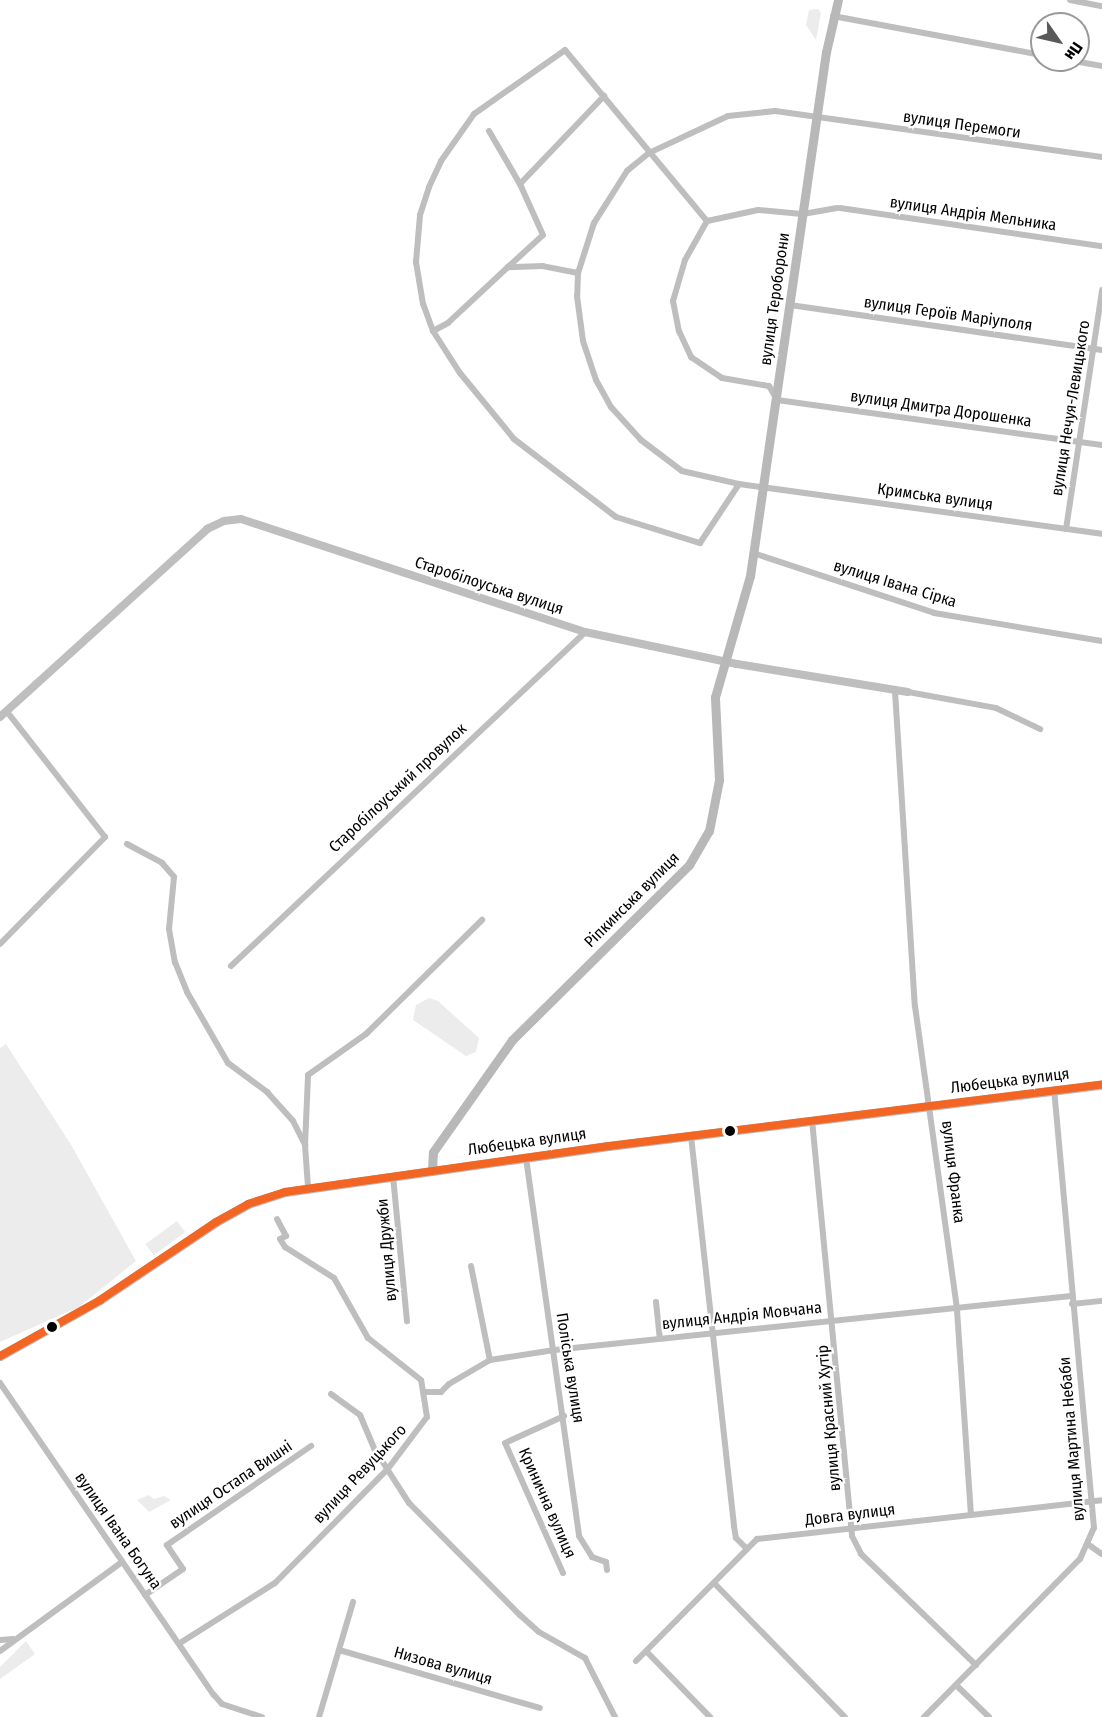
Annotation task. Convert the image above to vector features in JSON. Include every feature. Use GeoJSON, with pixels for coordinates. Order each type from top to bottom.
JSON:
{"type":"FeatureCollection","features":[{"type":"Feature","properties":{"kind":"main road","name":"вулиця Тероборони"},"geometry":{"type":"LineString","coordinates":[[743,603],[764,487],[832,15],[838,0]]}},
{"type":"Feature","properties":{"kind":"main road","name":"Ріпкинська вулиця"},"geometry":{"type":"LineString","coordinates":[[432,1170],[433,1152],[512,1040],[702,848],[717,798],[716,697],[724,661],[743,603]]}},
{"type":"Feature","properties":{"kind":"main road","name":"Любецька вулиця"},"geometry":{"type":"LineString","coordinates":[[0,1356],[58,1326],[248,1204],[308,1187],[812,1120],[1102,1085]]}},
{"type":"Feature","properties":{"kind":"street"},"geometry":{"type":"LineString","coordinates":[[1070,0],[1102,6]]}},
{"type":"Feature","properties":{"kind":"street"},"geometry":{"type":"LineString","coordinates":[[832,15],[1030,53]]}},
{"type":"Feature","properties":{"kind":"street"},"geometry":{"type":"LineString","coordinates":[[739,484],[700,543],[616,517],[514,439],[459,373],[433,331],[423,304],[416,262],[420,215],[441,161],[474,114],[565,50],[648,153],[708,221],[677,280],[673,301],[679,331],[691,357],[722,378],[768,386],[777,400]]}},
{"type":"Feature","properties":{"kind":"street"},"geometry":{"type":"LineString","coordinates":[[520,184],[604,96]]}},
{"type":"Feature","properties":{"kind":"street","name":"вулиця Перемоги"},"geometry":{"type":"LineString","coordinates":[[578,273],[594,223],[627,171],[648,153],[728,116],[775,111],[1102,158]]}},
{"type":"Feature","properties":{"kind":"street"},"geometry":{"type":"LineString","coordinates":[[433,331],[448,323],[543,235],[520,184],[489,131]]}},
{"type":"Feature","properties":{"kind":"street","name":"вулиця Андрія Мельника"},"geometry":{"type":"LineString","coordinates":[[708,221],[758,210],[802,214],[838,208],[1102,246]]}},
{"type":"Feature","properties":{"kind":"street"},"geometry":{"type":"LineString","coordinates":[[508,267],[543,266],[578,273]]}},
{"type":"Feature","properties":{"kind":"street","name":"Кримська вулиця"},"geometry":{"type":"LineString","coordinates":[[578,273],[583,341],[611,407],[641,440],[682,471],[739,484],[1102,534]]}},
{"type":"Feature","properties":{"kind":"street","name":"вулиця Нечуя-Левицького"},"geometry":{"type":"LineString","coordinates":[[1066,529],[1102,290]]}},
{"type":"Feature","properties":{"kind":"street","name":"вулиця Героїв Маріуполя"},"geometry":{"type":"LineString","coordinates":[[790,305],[1102,351]]}},
{"type":"Feature","properties":{"kind":"street","name":"вулиця Дмитра Дорошенка"},"geometry":{"type":"LineString","coordinates":[[777,400],[1102,445]]}},
{"type":"Feature","properties":{"kind":"street","name":"Старобілоуська вулиця"},"geometry":{"type":"LineString","coordinates":[[0,717],[8,713],[190,543],[224,520],[242,519],[585,632],[724,661],[996,708],[1040,729]]}},
{"type":"Feature","properties":{"kind":"street","name":"вулиця Івана Сірка"},"geometry":{"type":"LineString","coordinates":[[753,553],[934,613],[1102,641]]}},
{"type":"Feature","properties":{"kind":"street","name":"Старобілоуський провулок"},"geometry":{"type":"LineString","coordinates":[[231,966],[585,632]]}},
{"type":"Feature","properties":{"kind":"street","name":"вулиця Франка"},"geometry":{"type":"LineString","coordinates":[[895,691],[915,1006],[957,1310],[971,1514]]}},
{"type":"Feature","properties":{"kind":"street"},"geometry":{"type":"LineString","coordinates":[[0,944],[105,837],[8,713]]}},
{"type":"Feature","properties":{"kind":"street"},"geometry":{"type":"LineString","coordinates":[[127,844],[162,863],[174,877],[169,928],[175,962],[187,992],[228,1063],[267,1092],[293,1121],[305,1144]]}},
{"type":"Feature","properties":{"kind":"street"},"geometry":{"type":"LineString","coordinates":[[308,1187],[305,1144],[308,1075],[366,1034],[483,920]]}},
{"type":"Feature","properties":{"kind":"street","name":"вулиця Мартина Небаби"},"geometry":{"type":"LineString","coordinates":[[1054,1092],[1094,1528],[1089,1545]]}},
{"type":"Feature","properties":{"kind":"street","name":"вулиця Красний Хутір"},"geometry":{"type":"LineString","coordinates":[[812,1120],[834,1321],[851,1529],[861,1554],[976,1665]]}},
{"type":"Feature","properties":{"kind":"street"},"geometry":{"type":"LineString","coordinates":[[691,1136],[715,1332],[734,1526],[736,1538],[746,1548]]}},
{"type":"Feature","properties":{"kind":"street","name":"Поліська вулиця"},"geometry":{"type":"LineString","coordinates":[[526,1158],[564,1416],[579,1536],[592,1557],[606,1562],[607,1570]]}},
{"type":"Feature","properties":{"kind":"street","name":"вулиця Дружби"},"geometry":{"type":"LineString","coordinates":[[393,1176],[407,1321]]}},
{"type":"Feature","properties":{"kind":"street"},"geometry":{"type":"LineString","coordinates":[[277,1219],[283,1238],[292,1254],[334,1278],[368,1338],[384,1354],[412,1370],[428,1391]]}},
{"type":"Feature","properties":{"kind":"street"},"geometry":{"type":"LineString","coordinates":[[471,1266],[490,1360]]}},
{"type":"Feature","properties":{"kind":"street","name":"вулиця Андрія Мовчана"},"geometry":{"type":"LineString","coordinates":[[428,1391],[441,1392],[449,1384],[490,1360],[554,1350],[715,1332],[957,1310],[1071,1296]]}},
{"type":"Feature","properties":{"kind":"street"},"geometry":{"type":"LineString","coordinates":[[1072,1304],[1102,1301]]}},
{"type":"Feature","properties":{"kind":"street"},"geometry":{"type":"LineString","coordinates":[[656,1302],[660,1338]]}},
{"type":"Feature","properties":{"kind":"street","name":"вулиця Івана Богуна"},"geometry":{"type":"LineString","coordinates":[[0,1383],[214,1695],[229,1707],[262,1717]]}},
{"type":"Feature","properties":{"kind":"street","name":"вулиця Ревуцького"},"geometry":{"type":"LineString","coordinates":[[180,1643],[275,1583],[387,1470],[427,1417],[428,1391]]}},
{"type":"Feature","properties":{"kind":"street"},"geometry":{"type":"LineString","coordinates":[[331,1394],[360,1415],[387,1470],[409,1503],[519,1615],[539,1632],[585,1658],[615,1717]]}},
{"type":"Feature","properties":{"kind":"street","name":"Кринична вулиця"},"geometry":{"type":"LineString","coordinates":[[563,1573],[505,1443],[564,1416]]}},
{"type":"Feature","properties":{"kind":"street","name":"вулиця Остапа Вишні"},"geometry":{"type":"LineString","coordinates":[[145,1595],[183,1569],[167,1545],[311,1446]]}},
{"type":"Feature","properties":{"kind":"street","name":"Довга вулиця"},"geometry":{"type":"LineString","coordinates":[[636,1662],[757,1539],[1102,1500]]}},
{"type":"Feature","properties":{"kind":"street"},"geometry":{"type":"LineString","coordinates":[[924,1717],[1089,1545],[1102,1554]]}},
{"type":"Feature","properties":{"kind":"street"},"geometry":{"type":"LineString","coordinates":[[0,1651],[13,1639],[122,1562]]}},
{"type":"Feature","properties":{"kind":"street"},"geometry":{"type":"LineString","coordinates":[[715,1584],[845,1717]]}},
{"type":"Feature","properties":{"kind":"street"},"geometry":{"type":"LineString","coordinates":[[319,1717],[353,1602]]}},
{"type":"Feature","properties":{"kind":"street"},"geometry":{"type":"LineString","coordinates":[[0,1640],[13,1639]]}},
{"type":"Feature","properties":{"kind":"street","name":"Низова вулиця"},"geometry":{"type":"LineString","coordinates":[[339,1650],[540,1708]]}},
{"type":"Feature","properties":{"kind":"street"},"geometry":{"type":"LineString","coordinates":[[647,1652],[710,1717]]}},
{"type":"Feature","properties":{"kind":"street"},"geometry":{"type":"LineString","coordinates":[[956,1685],[989,1717]]}},
{"type":"Feature","properties":{"kind":"shaded area"},"geometry":{"type":"Polygon","coordinates":[[[818,9],[821,13],[816,40],[806,25],[809,10],[818,9]]]}},
{"type":"Feature","properties":{"kind":"shaded area"},"geometry":{"type":"Polygon","coordinates":[[[429,998],[438,1001],[479,1038],[476,1052],[466,1056],[413,1020],[416,1005],[429,998]]]}},
{"type":"Feature","properties":{"kind":"shaded area"},"geometry":{"type":"Polygon","coordinates":[[[6,1044],[70,1143],[136,1261],[79,1307],[0,1342],[0,1048],[6,1044]]]}},
{"type":"Feature","properties":{"kind":"shaded area"},"geometry":{"type":"Polygon","coordinates":[[[177,1221],[185,1232],[154,1255],[145,1244],[177,1221]]]}},
{"type":"Feature","properties":{"kind":"shaded area"},"geometry":{"type":"Polygon","coordinates":[[[149,1495],[154,1499],[164,1496],[171,1500],[149,1512],[137,1500],[149,1495]]]}},
{"type":"Feature","properties":{"kind":"shaded area"},"geometry":{"type":"Polygon","coordinates":[[[26,1641],[35,1654],[0,1679],[0,1667],[26,1641]]]}},
{"type":"Feature","properties":{"kind":"transit line"},"geometry":{"type":"LineString","coordinates":[[0,1356],[100,1300],[216,1222],[248,1204],[285,1192],[609,1146],[1102,1085]]}}]}
